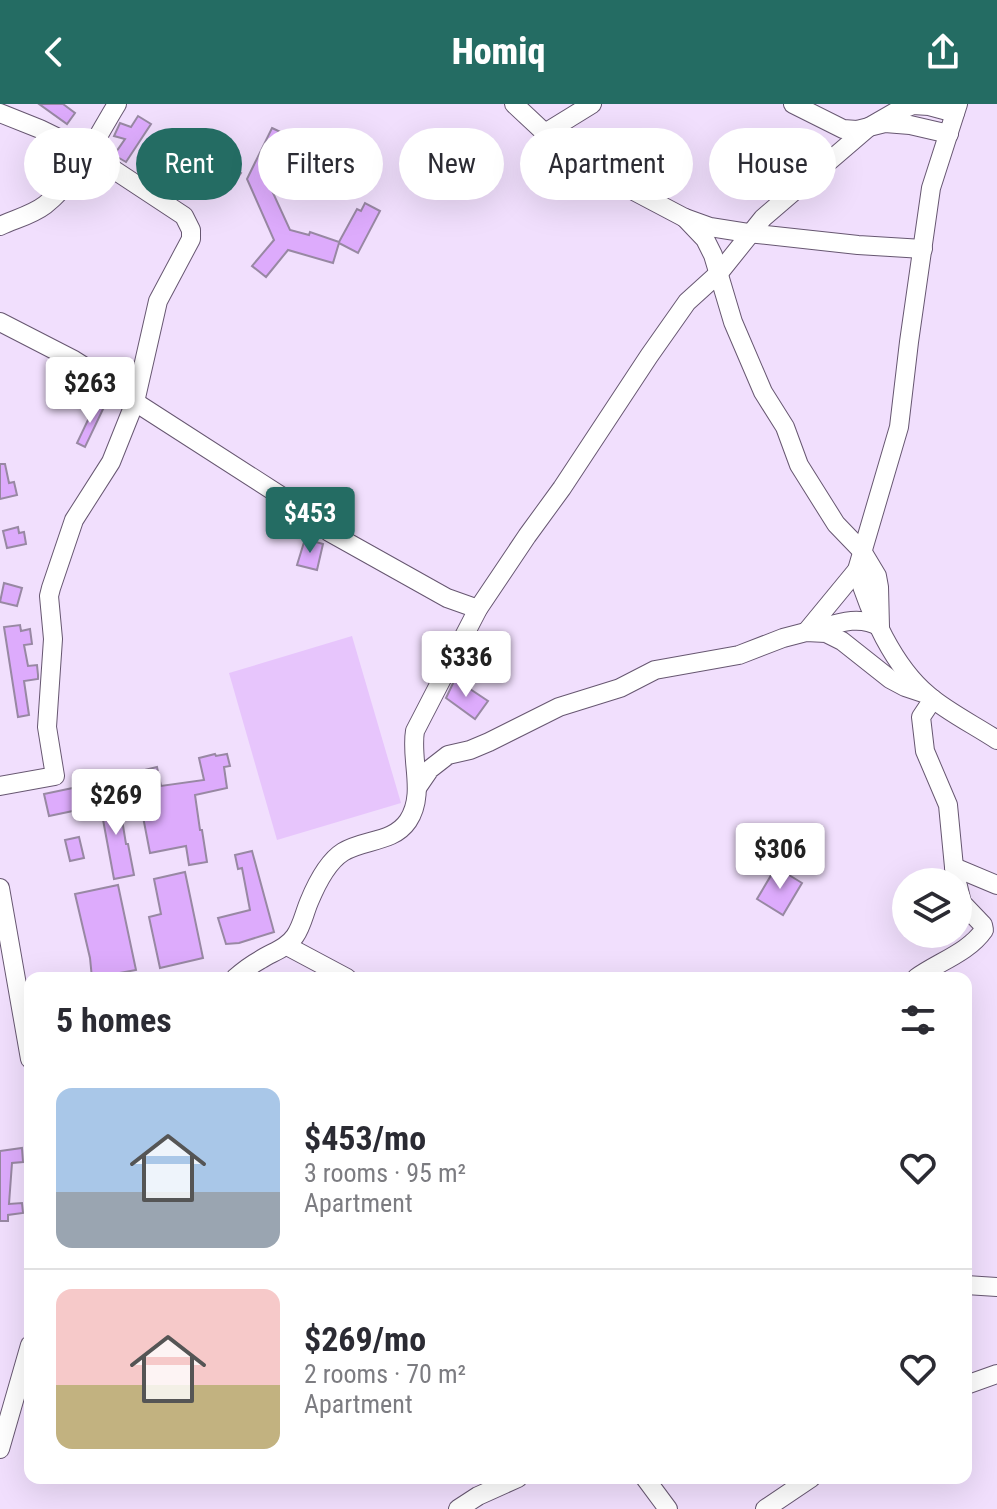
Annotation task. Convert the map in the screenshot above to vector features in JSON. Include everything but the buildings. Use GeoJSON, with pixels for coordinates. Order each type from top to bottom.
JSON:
{"type":"FeatureCollection","features":[{"type":"Feature","properties":{"kind":"street"},"geometry":{"type":"LineString","coordinates":[[102,128],[117,104]]}},
{"type":"Feature","properties":{"kind":"street"},"geometry":{"type":"LineString","coordinates":[[514,104],[540,128]]}},
{"type":"Feature","properties":{"kind":"street"},"geometry":{"type":"LineString","coordinates":[[553,128],[592,104]]}},
{"type":"Feature","properties":{"kind":"street"},"geometry":{"type":"LineString","coordinates":[[793,104],[843,129],[857,130],[885,123],[949,134]]}},
{"type":"Feature","properties":{"kind":"street"},"geometry":{"type":"LineString","coordinates":[[243,972],[287,946],[296,936],[322,876],[332,862],[343,852],[397,832],[408,820],[417,788],[413,744],[415,731],[478,609],[687,302],[719,273],[748,233],[777,204],[805,184],[869,127],[913,105],[957,109],[931,188],[899,427],[857,570],[806,632]]}},
{"type":"Feature","properties":{"kind":"street"},"geometry":{"type":"LineString","coordinates":[[0,113],[38,128]]}},
{"type":"Feature","properties":{"kind":"street"},"geometry":{"type":"LineString","coordinates":[[0,786],[55,776],[47,727],[53,639],[51,588],[74,520],[111,462],[135,402],[158,301],[188,246],[191,230],[184,216],[120,174]]}},
{"type":"Feature","properties":{"kind":"street"},"geometry":{"type":"LineString","coordinates":[[0,226],[50,200]]}},
{"type":"Feature","properties":{"kind":"street"},"geometry":{"type":"LineString","coordinates":[[651,200],[710,227],[858,245],[923,249]]}},
{"type":"Feature","properties":{"kind":"street"},"geometry":{"type":"LineString","coordinates":[[685,218],[705,239],[713,255],[733,322],[763,392],[785,427],[799,465],[836,524],[871,565],[879,587],[880,627]]}},
{"type":"Feature","properties":{"kind":"street"},"geometry":{"type":"LineString","coordinates":[[0,322],[109,382],[292,503],[329,532],[447,598],[478,609]]}},
{"type":"Feature","properties":{"kind":"street"},"geometry":{"type":"LineString","coordinates":[[857,570],[880,627],[900,663],[929,696]]}},
{"type":"Feature","properties":{"kind":"street"},"geometry":{"type":"LineString","coordinates":[[417,788],[430,769],[448,755],[470,750],[559,707],[620,688],[655,670],[739,655],[783,638],[847,621],[870,621],[880,627]]}},
{"type":"Feature","properties":{"kind":"street"},"geometry":{"type":"LineString","coordinates":[[806,632],[826,633],[842,641],[890,679],[929,696],[997,740]]}},
{"type":"Feature","properties":{"kind":"street"},"geometry":{"type":"LineString","coordinates":[[929,696],[921,717],[925,751],[948,805],[955,868]]}},
{"type":"Feature","properties":{"kind":"street"},"geometry":{"type":"LineString","coordinates":[[972,881],[997,885]]}},
{"type":"Feature","properties":{"kind":"street"},"geometry":{"type":"LineString","coordinates":[[0,888],[4,938],[24,1031]]}},
{"type":"Feature","properties":{"kind":"street"},"geometry":{"type":"LineString","coordinates":[[972,913],[984,930],[972,941]]}},
{"type":"Feature","properties":{"kind":"street"},"geometry":{"type":"LineString","coordinates":[[287,946],[336,972]]}},
{"type":"Feature","properties":{"kind":"street"},"geometry":{"type":"LineString","coordinates":[[926,972],[964,948]]}},
{"type":"Feature","properties":{"kind":"street"},"geometry":{"type":"LineString","coordinates":[[972,1285],[997,1287]]}},
{"type":"Feature","properties":{"kind":"street"},"geometry":{"type":"LineString","coordinates":[[0,1449],[24,1366]]}},
{"type":"Feature","properties":{"kind":"street"},"geometry":{"type":"LineString","coordinates":[[972,1383],[997,1374]]}},
{"type":"Feature","properties":{"kind":"street"},"geometry":{"type":"LineString","coordinates":[[458,1509],[505,1484]]}},
{"type":"Feature","properties":{"kind":"street"},"geometry":{"type":"LineString","coordinates":[[649,1484],[668,1509]]}},
{"type":"Feature","properties":{"kind":"street"},"geometry":{"type":"LineString","coordinates":[[765,1509],[802,1484]]}},
{"type":"Feature","properties":{"kind":"shaded area"},"geometry":{"type":"Polygon","coordinates":[[[352,636],[401,803],[277,840],[229,673],[352,636]]]}}]}
